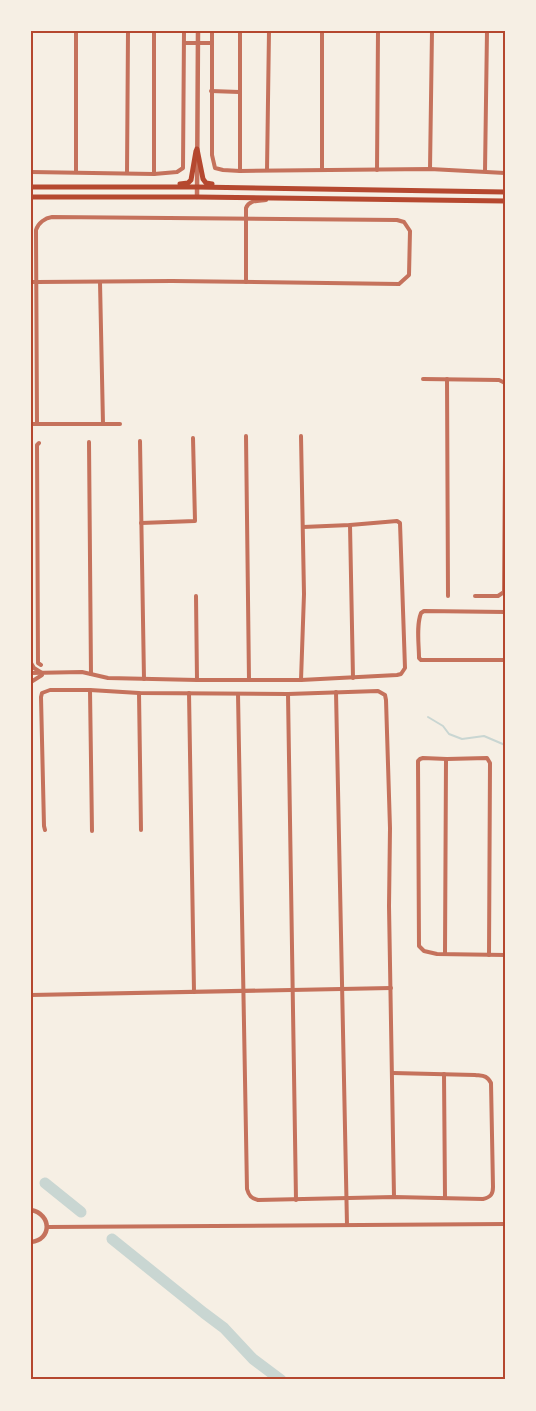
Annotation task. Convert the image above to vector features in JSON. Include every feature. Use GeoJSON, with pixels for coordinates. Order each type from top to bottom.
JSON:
{"type":"FeatureCollection","features":[{"type":"Feature","properties":{"kind":"main road"},"geometry":{"type":"LineString","coordinates":[[162,187],[190,182],[197,149]]}},
{"type":"Feature","properties":{"kind":"main road"},"geometry":{"type":"LineString","coordinates":[[197,149],[203,179],[206,183],[232,188]]}},
{"type":"Feature","properties":{"kind":"main road"},"geometry":{"type":"LineString","coordinates":[[31,186],[505,192]]}},
{"type":"Feature","properties":{"kind":"main road"},"geometry":{"type":"LineString","coordinates":[[31,197],[505,201]]}},
{"type":"Feature","properties":{"kind":"street"},"geometry":{"type":"LineString","coordinates":[[76,31],[76,172]]}},
{"type":"Feature","properties":{"kind":"street"},"geometry":{"type":"LineString","coordinates":[[127,173],[128,31]]}},
{"type":"Feature","properties":{"kind":"street"},"geometry":{"type":"LineString","coordinates":[[154,31],[154,174]]}},
{"type":"Feature","properties":{"kind":"street"},"geometry":{"type":"LineString","coordinates":[[31,172],[154,174],[177,172],[183,168],[184,31]]}},
{"type":"Feature","properties":{"kind":"street"},"geometry":{"type":"LineString","coordinates":[[197,197],[198,31]]}},
{"type":"Feature","properties":{"kind":"street"},"geometry":{"type":"LineString","coordinates":[[212,31],[212,155],[215,168],[222,170],[430,169],[505,173]]}},
{"type":"Feature","properties":{"kind":"street"},"geometry":{"type":"LineString","coordinates":[[240,31],[240,170]]}},
{"type":"Feature","properties":{"kind":"street"},"geometry":{"type":"LineString","coordinates":[[268,170],[269,31]]}},
{"type":"Feature","properties":{"kind":"street"},"geometry":{"type":"LineString","coordinates":[[322,31],[322,169]]}},
{"type":"Feature","properties":{"kind":"street"},"geometry":{"type":"LineString","coordinates":[[377,170],[378,31]]}},
{"type":"Feature","properties":{"kind":"street"},"geometry":{"type":"LineString","coordinates":[[430,169],[432,31]]}},
{"type":"Feature","properties":{"kind":"street"},"geometry":{"type":"LineString","coordinates":[[485,171],[487,31]]}},
{"type":"Feature","properties":{"kind":"street"},"geometry":{"type":"LineString","coordinates":[[184,43],[212,43]]}},
{"type":"Feature","properties":{"kind":"street"},"geometry":{"type":"LineString","coordinates":[[211,91],[239,92]]}},
{"type":"Feature","properties":{"kind":"street"},"geometry":{"type":"LineString","coordinates":[[246,282],[247,206],[250,202],[279,198]]}},
{"type":"Feature","properties":{"kind":"street"},"geometry":{"type":"LineString","coordinates":[[31,282],[37,282],[246,282],[399,284],[408,275],[410,231],[404,222],[397,220],[47,218],[37,226],[37,228],[37,282],[37,424]]}},
{"type":"Feature","properties":{"kind":"street"},"geometry":{"type":"LineString","coordinates":[[100,282],[103,424]]}},
{"type":"Feature","properties":{"kind":"street"},"geometry":{"type":"LineString","coordinates":[[423,379],[499,380],[505,383]]}},
{"type":"Feature","properties":{"kind":"street"},"geometry":{"type":"LineString","coordinates":[[447,379],[448,596]]}},
{"type":"Feature","properties":{"kind":"street"},"geometry":{"type":"LineString","coordinates":[[31,424],[120,424]]}},
{"type":"Feature","properties":{"kind":"street"},"geometry":{"type":"LineString","coordinates":[[246,436],[249,680]]}},
{"type":"Feature","properties":{"kind":"street"},"geometry":{"type":"LineString","coordinates":[[301,436],[304,594],[301,680]]}},
{"type":"Feature","properties":{"kind":"street"},"geometry":{"type":"LineString","coordinates":[[142,522],[195,522],[193,438]]}},
{"type":"Feature","properties":{"kind":"street"},"geometry":{"type":"LineString","coordinates":[[140,441],[144,679]]}},
{"type":"Feature","properties":{"kind":"street"},"geometry":{"type":"LineString","coordinates":[[89,442],[92,674]]}},
{"type":"Feature","properties":{"kind":"street"},"geometry":{"type":"LineString","coordinates":[[39,443],[37,445],[38,663],[41,665]]}},
{"type":"Feature","properties":{"kind":"street"},"geometry":{"type":"LineString","coordinates":[[475,596],[498,596],[504,592],[505,457]]}},
{"type":"Feature","properties":{"kind":"street"},"geometry":{"type":"LineString","coordinates":[[31,673],[82,672],[108,678],[197,680],[301,680],[401,674],[405,668],[401,526],[397,521],[303,527]]}},
{"type":"Feature","properties":{"kind":"street"},"geometry":{"type":"LineString","coordinates":[[350,525],[353,678]]}},
{"type":"Feature","properties":{"kind":"street"},"geometry":{"type":"LineString","coordinates":[[196,596],[197,680]]}},
{"type":"Feature","properties":{"kind":"street"},"geometry":{"type":"LineString","coordinates":[[505,612],[427,611],[421,613],[419,658],[423,660],[505,660]]}},
{"type":"Feature","properties":{"kind":"street"},"geometry":{"type":"LineString","coordinates":[[31,663],[34,668],[44,674]]}},
{"type":"Feature","properties":{"kind":"street"},"geometry":{"type":"LineString","coordinates":[[31,682],[36,677],[44,674]]}},
{"type":"Feature","properties":{"kind":"street"},"geometry":{"type":"LineString","coordinates":[[46,830],[44,826],[42,693],[50,690],[238,694],[378,691],[384,695],[386,700],[390,828],[389,906],[394,1197]]}},
{"type":"Feature","properties":{"kind":"street"},"geometry":{"type":"LineString","coordinates":[[90,690],[92,831]]}},
{"type":"Feature","properties":{"kind":"street"},"geometry":{"type":"LineString","coordinates":[[336,692],[346,1225]]}},
{"type":"Feature","properties":{"kind":"street"},"geometry":{"type":"LineString","coordinates":[[139,693],[141,830]]}},
{"type":"Feature","properties":{"kind":"street"},"geometry":{"type":"LineString","coordinates":[[189,693],[194,992]]}},
{"type":"Feature","properties":{"kind":"street"},"geometry":{"type":"LineString","coordinates":[[238,694],[248,1194],[258,1200],[394,1197],[488,1198],[493,1193],[493,1187],[491,1084],[486,1076],[393,1073]]}},
{"type":"Feature","properties":{"kind":"street"},"geometry":{"type":"LineString","coordinates":[[288,694],[296,1200]]}},
{"type":"Feature","properties":{"kind":"street"},"geometry":{"type":"LineString","coordinates":[[489,955],[490,763],[487,758],[446,760],[422,758],[418,761],[419,946],[424,951],[445,954],[489,955],[505,955]]}},
{"type":"Feature","properties":{"kind":"street"},"geometry":{"type":"LineString","coordinates":[[445,954],[446,760]]}},
{"type":"Feature","properties":{"kind":"street"},"geometry":{"type":"LineString","coordinates":[[31,995],[390,988]]}},
{"type":"Feature","properties":{"kind":"street"},"geometry":{"type":"LineString","coordinates":[[444,1074],[444,1198]]}},
{"type":"Feature","properties":{"kind":"street"},"geometry":{"type":"LineString","coordinates":[[31,1210],[45,1217],[47,1228],[43,1238],[39,1241],[31,1242]]}},
{"type":"Feature","properties":{"kind":"street"},"geometry":{"type":"LineString","coordinates":[[47,1228],[505,1224]]}},
{"type":"Feature","properties":{"kind":"waterway"},"geometry":{"type":"LineString","coordinates":[[428,717],[443,726],[449,734],[462,739],[484,736],[505,745]]}},
{"type":"Feature","properties":{"kind":"waterway"},"geometry":{"type":"LineString","coordinates":[[45,1183],[81,1212]]}},
{"type":"Feature","properties":{"kind":"waterway"},"geometry":{"type":"LineString","coordinates":[[112,1239],[224,1328],[253,1359],[281,1380]]}}]}
